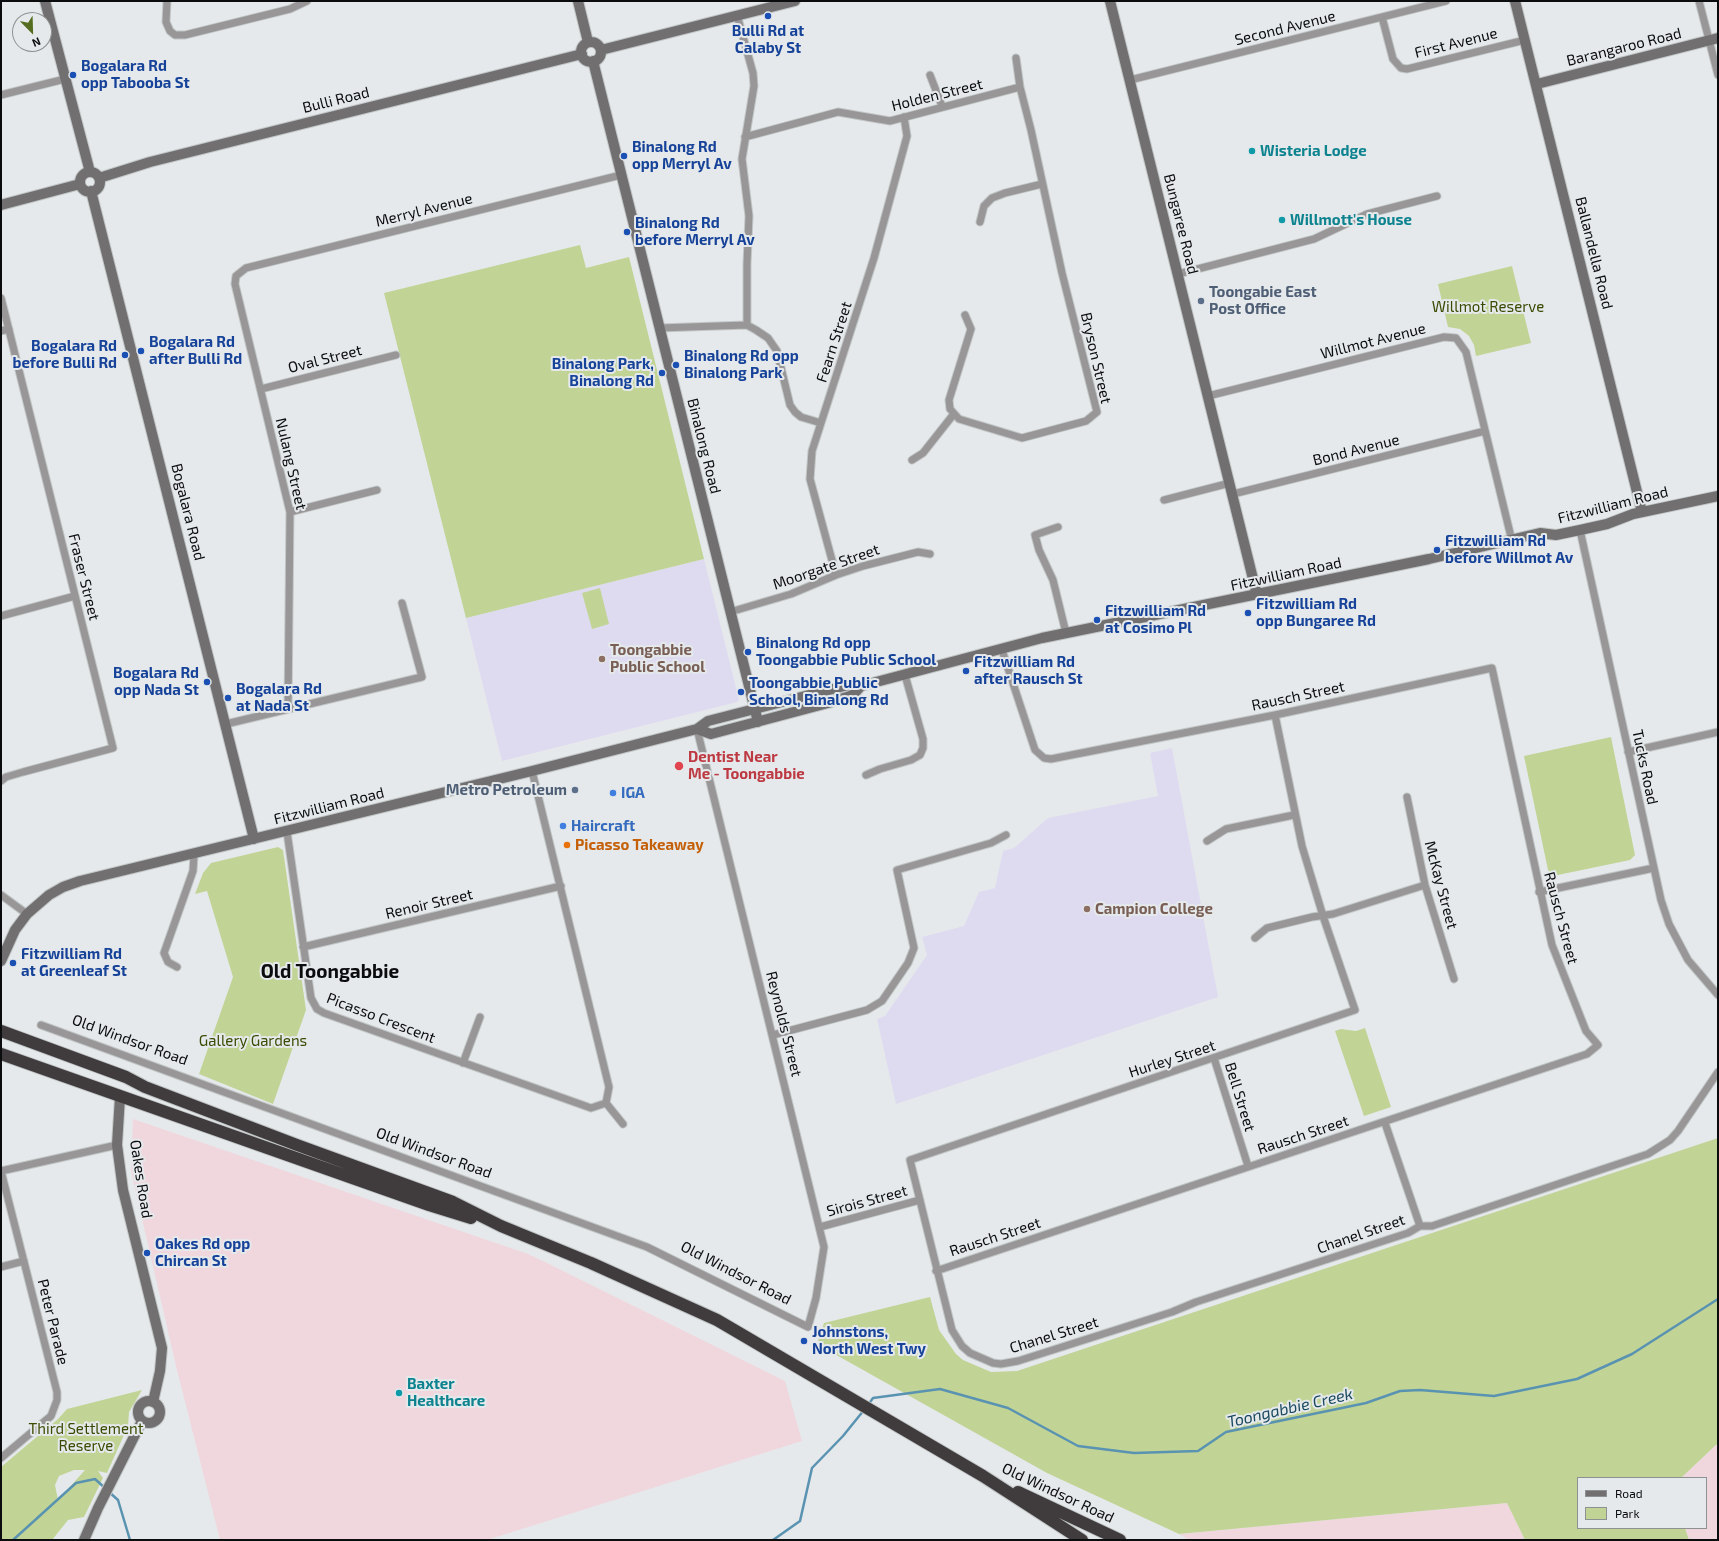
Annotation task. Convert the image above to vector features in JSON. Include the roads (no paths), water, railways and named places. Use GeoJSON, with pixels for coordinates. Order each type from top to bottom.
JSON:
{"type":"FeatureCollection","features":[{"type":"Feature","properties":{"kind":"highway","name":"Old Windsor Road"},"geometry":{"type":"LineString","coordinates":[[1,1031],[126,1077],[145,1087],[297,1145],[453,1202],[501,1226],[591,1263],[717,1320],[982,1476],[1082,1540]]}},
{"type":"Feature","properties":{"kind":"highway","name":"Old Windsor Road"},"geometry":{"type":"LineString","coordinates":[[1,1054],[120,1098],[429,1205],[501,1226]]}},
{"type":"Feature","properties":{"kind":"highway","name":"Oakes Road"},"geometry":{"type":"LineString","coordinates":[[120,1098],[126,1077]]}},
{"type":"Feature","properties":{"kind":"highway","name":"Old Windsor Road"},"geometry":{"type":"LineString","coordinates":[[982,1476],[1120,1540]]}},
{"type":"Feature","properties":{"kind":"street"},"geometry":{"type":"LineString","coordinates":[[45,1],[90,172]]}},
{"type":"Feature","properties":{"kind":"street"},"geometry":{"type":"LineString","coordinates":[[167,1],[166,22],[170,31],[175,35],[195,34],[290,9],[307,1]]}},
{"type":"Feature","properties":{"kind":"street"},"geometry":{"type":"LineString","coordinates":[[578,1],[588,42]]}},
{"type":"Feature","properties":{"kind":"street"},"geometry":{"type":"LineString","coordinates":[[601,50],[794,1]]}},
{"type":"Feature","properties":{"kind":"street","name":"Bungaree Road"},"geometry":{"type":"LineString","coordinates":[[1110,1],[1258,595]]}},
{"type":"Feature","properties":{"kind":"street","name":"Second Avenue"},"geometry":{"type":"LineString","coordinates":[[1130,80],[1446,1]]}},
{"type":"Feature","properties":{"kind":"street","name":"Ballandella Road"},"geometry":{"type":"LineString","coordinates":[[1516,1],[1642,512]]}},
{"type":"Feature","properties":{"kind":"street"},"geometry":{"type":"LineString","coordinates":[[1699,1],[1714,40],[1718,75]]}},
{"type":"Feature","properties":{"kind":"street"},"geometry":{"type":"LineString","coordinates":[[737,15],[753,73],[754,86],[745,137],[742,170],[749,216],[747,264],[748,325]]}},
{"type":"Feature","properties":{"kind":"street","name":"First Avenue"},"geometry":{"type":"LineString","coordinates":[[1382,17],[1393,59],[1401,68],[1407,69],[1525,40]]}},
{"type":"Feature","properties":{"kind":"street","name":"Barangaroo Road"},"geometry":{"type":"LineString","coordinates":[[1536,84],[1714,40]]}},
{"type":"Feature","properties":{"kind":"street"},"geometry":{"type":"LineString","coordinates":[[588,42],[595,42],[601,50],[598,58],[593,61],[587,60],[582,54],[583,47],[588,42]]}},
{"type":"Feature","properties":{"kind":"street","name":"Bulli Road"},"geometry":{"type":"LineString","coordinates":[[99,178],[150,162],[582,54]]}},
{"type":"Feature","properties":{"kind":"street","name":"Bryson Street"},"geometry":{"type":"LineString","coordinates":[[953,415],[959,419],[1022,438],[1086,421],[1097,412],[1062,273],[1020,87],[1016,58]]}},
{"type":"Feature","properties":{"kind":"street","name":"Binalong Road"},"geometry":{"type":"LineString","coordinates":[[593,61],[758,722]]}},
{"type":"Feature","properties":{"kind":"street"},"geometry":{"type":"LineString","coordinates":[[930,75],[942,106]]}},
{"type":"Feature","properties":{"kind":"street"},"geometry":{"type":"LineString","coordinates":[[1,95],[65,79]]}},
{"type":"Feature","properties":{"kind":"street","name":"Holden Street"},"geometry":{"type":"LineString","coordinates":[[745,137],[838,112],[882,121],[904,117],[1020,87]]}},
{"type":"Feature","properties":{"kind":"street","name":"Fearn Street"},"geometry":{"type":"LineString","coordinates":[[836,575],[810,479],[812,451],[876,250],[907,136],[904,117]]}},
{"type":"Feature","properties":{"kind":"street"},"geometry":{"type":"LineString","coordinates":[[90,172],[97,174],[99,178],[99,186],[91,192],[83,189],[80,184],[82,176],[90,172]]}},
{"type":"Feature","properties":{"kind":"street","name":"Merryl Avenue"},"geometry":{"type":"LineString","coordinates":[[236,276],[246,268],[621,175]]}},
{"type":"Feature","properties":{"kind":"street"},"geometry":{"type":"LineString","coordinates":[[1,206],[80,184]]}},
{"type":"Feature","properties":{"kind":"street"},"geometry":{"type":"LineString","coordinates":[[980,222],[984,206],[992,198],[1005,193],[1042,184]]}},
{"type":"Feature","properties":{"kind":"street","name":"Bogalara Road"},"geometry":{"type":"LineString","coordinates":[[91,192],[254,839]]}},
{"type":"Feature","properties":{"kind":"street"},"geometry":{"type":"LineString","coordinates":[[1178,274],[1314,239],[1367,214],[1437,196]]}},
{"type":"Feature","properties":{"kind":"street","name":"Nulang Street"},"geometry":{"type":"LineString","coordinates":[[236,276],[235,284],[290,512],[288,709]]}},
{"type":"Feature","properties":{"kind":"street","name":"Fraser Street"},"geometry":{"type":"LineString","coordinates":[[1,298],[113,748],[6,777],[1,781]]}},
{"type":"Feature","properties":{"kind":"street"},"geometry":{"type":"LineString","coordinates":[[912,460],[923,453],[953,415],[950,409],[949,400],[971,329],[965,315]]}},
{"type":"Feature","properties":{"kind":"street"},"geometry":{"type":"LineString","coordinates":[[659,328],[748,325],[768,338],[774,345],[777,351],[790,404],[795,412],[801,417],[821,423]]}},
{"type":"Feature","properties":{"kind":"street"},"geometry":{"type":"LineString","coordinates":[[1,331],[9,329]]}},
{"type":"Feature","properties":{"kind":"street","name":"Willmot Avenue"},"geometry":{"type":"LineString","coordinates":[[1208,396],[1450,336],[1456,338],[1466,352],[1512,541]]}},
{"type":"Feature","properties":{"kind":"street","name":"Oval Street"},"geometry":{"type":"LineString","coordinates":[[261,388],[396,355]]}},
{"type":"Feature","properties":{"kind":"street","name":"Bond Avenue"},"geometry":{"type":"LineString","coordinates":[[1233,494],[1485,431]]}},
{"type":"Feature","properties":{"kind":"street"},"geometry":{"type":"LineString","coordinates":[[1164,500],[1230,483]]}},
{"type":"Feature","properties":{"kind":"street"},"geometry":{"type":"LineString","coordinates":[[290,512],[377,490]]}},
{"type":"Feature","properties":{"kind":"street","name":"Fitzwilliam Road"},"geometry":{"type":"LineString","coordinates":[[1,960],[16,930],[27,914],[49,895],[72,884],[287,832],[697,729],[708,721],[848,684],[861,686],[1066,633],[1258,595],[1512,541],[1540,533],[1556,535],[1580,530],[1607,524],[1642,512],[1718,496]]}},
{"type":"Feature","properties":{"kind":"street"},"geometry":{"type":"LineString","coordinates":[[1058,527],[1035,535],[1039,550],[1053,580],[1066,633]]}},
{"type":"Feature","properties":{"kind":"street","name":"Tucks Road"},"geometry":{"type":"LineString","coordinates":[[1580,530],[1654,868],[1669,924],[1688,960],[1718,996]]}},
{"type":"Feature","properties":{"kind":"street","name":"Moorgate Street"},"geometry":{"type":"LineString","coordinates":[[730,612],[791,594],[836,575],[863,566],[918,552],[930,554]]}},
{"type":"Feature","properties":{"kind":"street"},"geometry":{"type":"LineString","coordinates":[[1,616],[75,596]]}},
{"type":"Feature","properties":{"kind":"street"},"geometry":{"type":"LineString","coordinates":[[226,724],[422,677],[402,603]]}},
{"type":"Feature","properties":{"kind":"street","name":"Rausch Street"},"geometry":{"type":"LineString","coordinates":[[936,1271],[1248,1166],[1385,1123],[1587,1054],[1598,1045],[1586,1031],[1556,958],[1540,892],[1492,668],[1275,715],[1051,759],[1044,758],[1035,750],[1002,650]]}},
{"type":"Feature","properties":{"kind":"street"},"geometry":{"type":"LineString","coordinates":[[866,775],[880,769],[911,760],[920,755],[923,748],[923,739],[905,675]]}},
{"type":"Feature","properties":{"kind":"street","name":"Fitzwilliam Road"},"geometry":{"type":"LineString","coordinates":[[697,729],[711,734],[758,722],[828,703],[853,694],[861,686]]}},
{"type":"Feature","properties":{"kind":"street","name":"Hurley Street"},"geometry":{"type":"LineString","coordinates":[[978,1358],[962,1346],[952,1330],[936,1271],[910,1160],[1355,1010],[1323,916],[1294,815],[1275,715]]}},
{"type":"Feature","properties":{"kind":"street","name":"Reynolds Street"},"geometry":{"type":"LineString","coordinates":[[697,729],[824,1247],[816,1298],[808,1327]]}},
{"type":"Feature","properties":{"kind":"street"},"geometry":{"type":"LineString","coordinates":[[1628,752],[1718,732]]}},
{"type":"Feature","properties":{"kind":"street"},"geometry":{"type":"LineString","coordinates":[[532,771],[609,1087],[606,1103],[623,1124]]}},
{"type":"Feature","properties":{"kind":"street","name":"McKay Street"},"geometry":{"type":"LineString","coordinates":[[1407,797],[1425,885],[1454,979]]}},
{"type":"Feature","properties":{"kind":"street"},"geometry":{"type":"LineString","coordinates":[[1207,841],[1226,829],[1294,815]]}},
{"type":"Feature","properties":{"kind":"street","name":"Picasso Crescent"},"geometry":{"type":"LineString","coordinates":[[287,832],[311,998],[317,1009],[324,1013],[591,1108],[606,1103]]}},
{"type":"Feature","properties":{"kind":"street"},"geometry":{"type":"LineString","coordinates":[[773,1035],[867,1010],[882,1001],[908,963],[914,948],[897,870],[991,843],[1006,835]]}},
{"type":"Feature","properties":{"kind":"street"},"geometry":{"type":"LineString","coordinates":[[177,967],[168,962],[164,953],[193,871],[194,854]]}},
{"type":"Feature","properties":{"kind":"street"},"geometry":{"type":"LineString","coordinates":[[1540,892],[1654,868]]}},
{"type":"Feature","properties":{"kind":"street"},"geometry":{"type":"LineString","coordinates":[[1255,938],[1267,928],[1312,917],[1334,914],[1425,885]]}},
{"type":"Feature","properties":{"kind":"street","name":"Renoir Street"},"geometry":{"type":"LineString","coordinates":[[304,947],[561,886]]}},
{"type":"Feature","properties":{"kind":"street"},"geometry":{"type":"LineString","coordinates":[[1,895],[27,914]]}},
{"type":"Feature","properties":{"kind":"street"},"geometry":{"type":"LineString","coordinates":[[463,1063],[480,1017]]}},
{"type":"Feature","properties":{"kind":"street","name":"Old Windsor Road"},"geometry":{"type":"LineString","coordinates":[[41,1025],[647,1247],[808,1327]]}},
{"type":"Feature","properties":{"kind":"street","name":"Bell Street"},"geometry":{"type":"LineString","coordinates":[[1214,1058],[1248,1166]]}},
{"type":"Feature","properties":{"kind":"street","name":"Chanel Street"},"geometry":{"type":"LineString","coordinates":[[978,1358],[1001,1364],[1018,1361],[1172,1312],[1196,1302],[1408,1233],[1420,1226],[1432,1226],[1648,1154],[1670,1140],[1678,1131],[1718,1072]]}},
{"type":"Feature","properties":{"kind":"street","name":"Oakes Road"},"geometry":{"type":"LineString","coordinates":[[120,1098],[117,1145],[123,1190],[162,1348],[160,1371],[153,1402]]}},
{"type":"Feature","properties":{"kind":"street"},"geometry":{"type":"LineString","coordinates":[[1385,1123],[1420,1226]]}},
{"type":"Feature","properties":{"kind":"street"},"geometry":{"type":"LineString","coordinates":[[1,1171],[117,1145]]}},
{"type":"Feature","properties":{"kind":"street","name":"Peter Parade"},"geometry":{"type":"LineString","coordinates":[[1,1171],[57,1392],[57,1400],[50,1416],[1,1458]]}},
{"type":"Feature","properties":{"kind":"street","name":"Sirois Street"},"geometry":{"type":"LineString","coordinates":[[820,1227],[920,1200]]}},
{"type":"Feature","properties":{"kind":"street"},"geometry":{"type":"LineString","coordinates":[[1,1267],[24,1261]]}},
{"type":"Feature","properties":{"kind":"street"},"geometry":{"type":"LineString","coordinates":[[146,1402],[153,1402],[159,1409],[158,1418],[152,1422],[142,1421],[138,1412],[140,1406],[146,1402]]}},
{"type":"Feature","properties":{"kind":"street"},"geometry":{"type":"LineString","coordinates":[[84,1540],[98,1508],[142,1421]]}},
{"type":"Feature","properties":{"kind":"waterway","name":"Toongabbie Creek"},"geometry":{"type":"LineString","coordinates":[[868,1405],[873,1398],[940,1389],[1008,1408],[1078,1446],[1134,1453],[1198,1451],[1226,1432],[1366,1403],[1400,1391],[1420,1390],[1494,1396],[1577,1379],[1632,1354],[1718,1299]]}},
{"type":"Feature","properties":{"kind":"waterway","name":"Toongabbie Creek"},"geometry":{"type":"LineString","coordinates":[[773,1540],[800,1521],[812,1468],[843,1436],[864,1410]]}},
{"type":"Feature","properties":{"kind":"waterway","name":"Toongabbie Creek"},"geometry":{"type":"LineString","coordinates":[[13,1540],[76,1483],[95,1479],[105,1488]]}},
{"type":"Feature","properties":{"kind":"waterway","name":"Toongabbie Creek"},"geometry":{"type":"LineString","coordinates":[[109,1492],[118,1500],[130,1540]]}},
{"type":"Feature","properties":{"kind":"place","name":"Bulli Rd at Calaby St"},"geometry":{"type":"Point","coordinates":[768,16]}},
{"type":"Feature","properties":{"kind":"place","name":"Bogalara Rd opp Tabooba St"},"geometry":{"type":"Point","coordinates":[73,75]}},
{"type":"Feature","properties":{"kind":"place","name":"Wisteria Lodge"},"geometry":{"type":"Point","coordinates":[1252,151]}},
{"type":"Feature","properties":{"kind":"place","name":"Binalong Rd opp Merryl Av"},"geometry":{"type":"Point","coordinates":[624,156]}},
{"type":"Feature","properties":{"kind":"place","name":"Willmott's House"},"geometry":{"type":"Point","coordinates":[1282,220]}},
{"type":"Feature","properties":{"kind":"place","name":"Binalong Rd before Merryl Av"},"geometry":{"type":"Point","coordinates":[627,232]}},
{"type":"Feature","properties":{"kind":"place","name":"Toongabie East Post Office"},"geometry":{"type":"Point","coordinates":[1201,301]}},
{"type":"Feature","properties":{"kind":"place","name":"Bogalara Rd after Bulli Rd"},"geometry":{"type":"Point","coordinates":[141,351]}},
{"type":"Feature","properties":{"kind":"place","name":"Bogalara Rd before Bulli Rd"},"geometry":{"type":"Point","coordinates":[125,355]}},
{"type":"Feature","properties":{"kind":"place","name":"Binalong Rd opp Binalong Park"},"geometry":{"type":"Point","coordinates":[676,365]}},
{"type":"Feature","properties":{"kind":"place","name":"Binalong Park, Binalong Rd"},"geometry":{"type":"Point","coordinates":[662,373]}},
{"type":"Feature","properties":{"kind":"place","name":"Fitzwilliam Rd before Willmot Av"},"geometry":{"type":"Point","coordinates":[1437,550]}},
{"type":"Feature","properties":{"kind":"place","name":"Fitzwilliam Rd opp Bungaree Rd"},"geometry":{"type":"Point","coordinates":[1248,613]}},
{"type":"Feature","properties":{"kind":"place","name":"Fitzwilliam Rd at Cosimo Pl"},"geometry":{"type":"Point","coordinates":[1097,620]}},
{"type":"Feature","properties":{"kind":"place","name":"Binalong Rd opp Toongabbie Public School"},"geometry":{"type":"Point","coordinates":[748,652]}},
{"type":"Feature","properties":{"kind":"place","name":"Toongabbie Public School"},"geometry":{"type":"Point","coordinates":[602,659]}},
{"type":"Feature","properties":{"kind":"place","name":"Fitzwilliam Rd after Rausch St"},"geometry":{"type":"Point","coordinates":[966,671]}},
{"type":"Feature","properties":{"kind":"place","name":"Bogalara Rd opp Nada St"},"geometry":{"type":"Point","coordinates":[207,682]}},
{"type":"Feature","properties":{"kind":"place","name":"Toongabbie Public School, Binalong Rd"},"geometry":{"type":"Point","coordinates":[741,692]}},
{"type":"Feature","properties":{"kind":"place","name":"Bogalara Rd at Nada St"},"geometry":{"type":"Point","coordinates":[228,698]}},
{"type":"Feature","properties":{"kind":"place","name":"Dentist Near Me - Toongabbie"},"geometry":{"type":"Point","coordinates":[679,766]}},
{"type":"Feature","properties":{"kind":"place","name":"Metro Petroleum"},"geometry":{"type":"Point","coordinates":[575,790]}},
{"type":"Feature","properties":{"kind":"place","name":"IGA"},"geometry":{"type":"Point","coordinates":[613,793]}},
{"type":"Feature","properties":{"kind":"place","name":"Haircraft"},"geometry":{"type":"Point","coordinates":[563,826]}},
{"type":"Feature","properties":{"kind":"place","name":"Picasso Takeaway"},"geometry":{"type":"Point","coordinates":[567,845]}},
{"type":"Feature","properties":{"kind":"place","name":"Campion College"},"geometry":{"type":"Point","coordinates":[1087,909]}},
{"type":"Feature","properties":{"kind":"place","name":"Fitzwilliam Rd at Greenleaf St"},"geometry":{"type":"Point","coordinates":[13,963]}},
{"type":"Feature","properties":{"kind":"place","name":"Oakes Rd opp Chircan St"},"geometry":{"type":"Point","coordinates":[147,1253]}},
{"type":"Feature","properties":{"kind":"place","name":"Johnstons, North West Twy"},"geometry":{"type":"Point","coordinates":[804,1341]}},
{"type":"Feature","properties":{"kind":"place","name":"Baxter Healthcare"},"geometry":{"type":"Point","coordinates":[399,1393]}},
{"type":"Feature","properties":{"kind":"district","name":"Old Toongabbie"},"geometry":{"type":"Point","coordinates":[330,972]}},
{"type":"Feature","properties":{"kind":"park label","name":"Willmot Reserve"},"geometry":{"type":"Point","coordinates":[1488,307]}},
{"type":"Feature","properties":{"kind":"park label","name":"Gallery Gardens"},"geometry":{"type":"Point","coordinates":[253,1041]}},
{"type":"Feature","properties":{"kind":"park label","name":"Third Settlement Reserve"},"geometry":{"type":"Point","coordinates":[86,1438]}}]}
